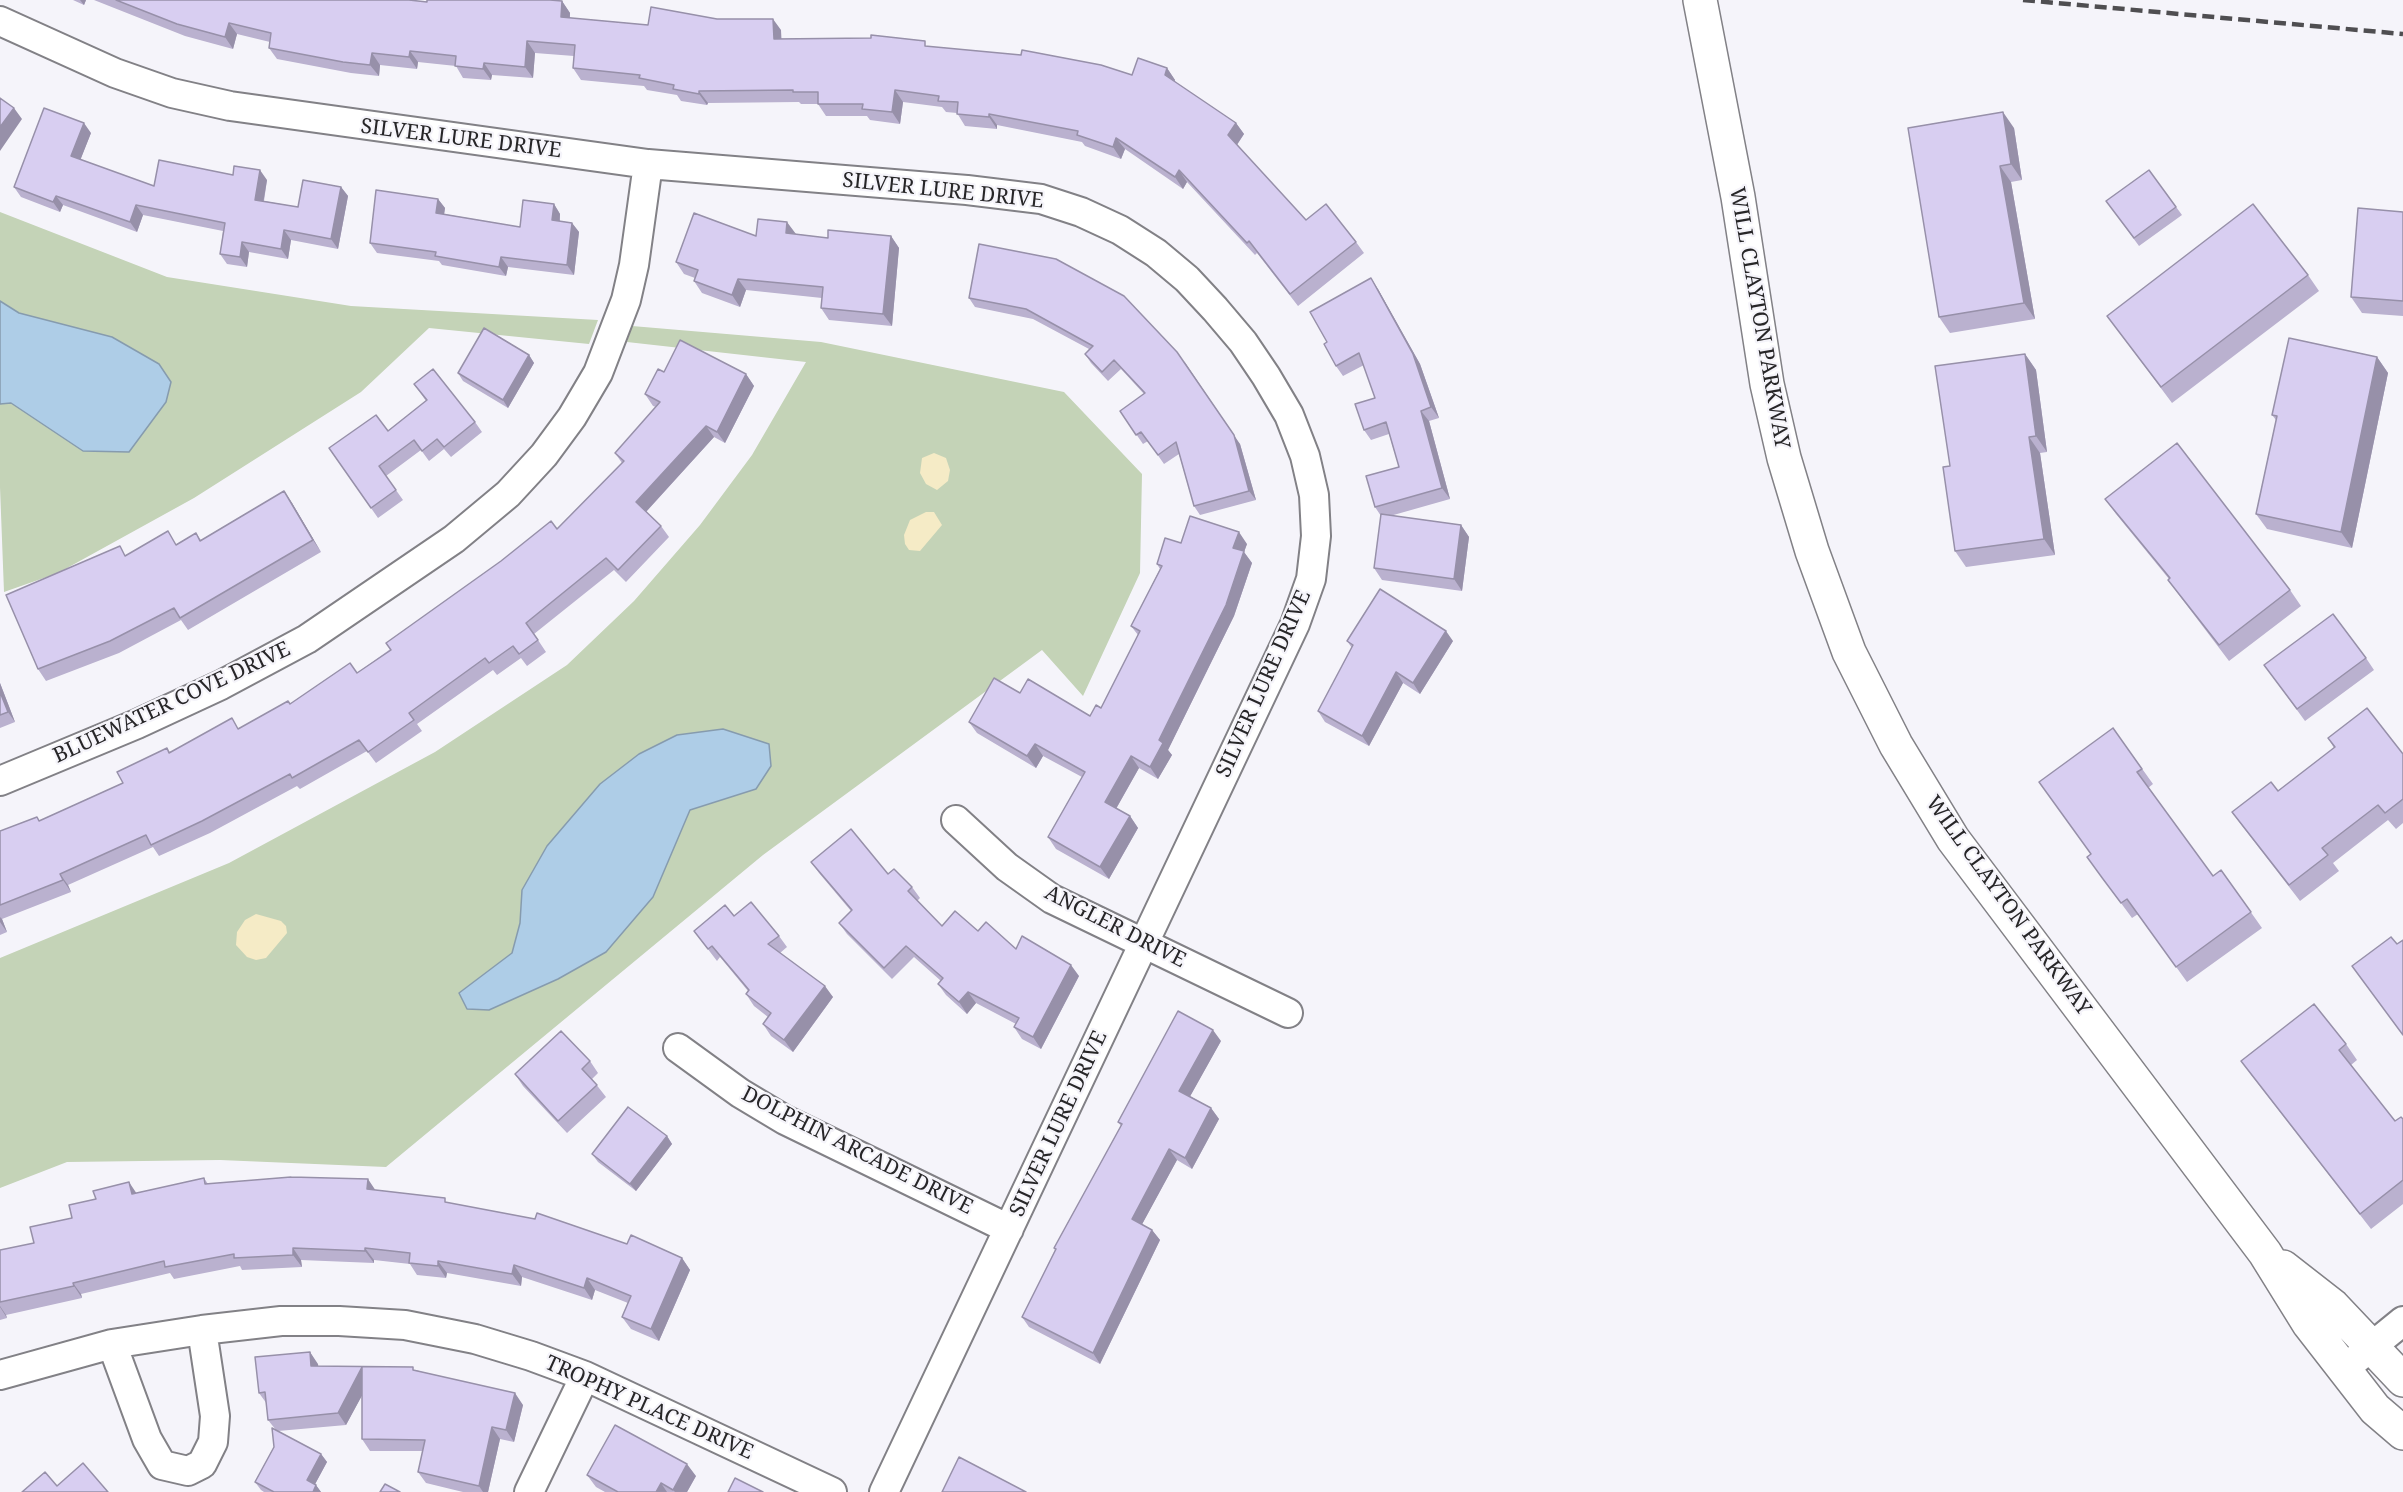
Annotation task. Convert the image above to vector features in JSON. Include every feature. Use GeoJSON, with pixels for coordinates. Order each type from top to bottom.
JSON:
{"type":"FeatureCollection","features":[{"type":"Feature","properties":{"kind":"street","name":"WILL CLAYTON PARKWAY"},"geometry":{"type":"LineString","coordinates":[[1700,0],[1738,197],[1767,384],[1784,458],[1812,551],[1859,672],[1896,746],[1953,839],[2265,1253],[2309,1324],[2375,1409],[2403,1433]]}},
{"type":"Feature","properties":{"kind":"street","name":"SILVER LURE DRIVE"},"geometry":{"type":"LineString","coordinates":[[0,21],[115,73],[172,93],[207,101],[345,124],[648,164],[1041,199],[1082,212],[1120,230],[1156,253],[1187,279],[1243,342],[1266,376],[1289,415],[1305,456],[1314,495],[1316,536],[1311,579],[1295,624],[884,1492]]}},
{"type":"Feature","properties":{"kind":"street","name":"BLUEWATER COVE DRIVE"},"geometry":{"type":"LineString","coordinates":[[0,781],[137,724],[221,685],[307,639],[437,551],[508,495],[544,455],[565,427],[598,373],[626,300],[634,265],[648,164]]}},
{"type":"Feature","properties":{"kind":"street","name":"ANGLER DRIVE"},"geometry":{"type":"LineString","coordinates":[[956,820],[1007,867],[1052,899],[1288,1013]]}},
{"type":"Feature","properties":{"kind":"street","name":"DOLPHIN ARCADE DRIVE"},"geometry":{"type":"LineString","coordinates":[[678,1048],[740,1093],[785,1120],[1009,1229]]}},
{"type":"Feature","properties":{"kind":"street","name":"WILL CLAYTON PARKWAY"},"geometry":{"type":"LineString","coordinates":[[2265,1253],[2333,1306],[2403,1380]]}},
{"type":"Feature","properties":{"kind":"street","name":"TROPHY PLACE DRIVE"},"geometry":{"type":"LineString","coordinates":[[0,1376],[112,1344],[202,1330],[281,1321],[339,1321],[405,1325],[486,1343],[585,1376],[832,1492]]}},
{"type":"Feature","properties":{"kind":"street"},"geometry":{"type":"LineString","coordinates":[[2344,1369],[2403,1322]]}},
{"type":"Feature","properties":{"kind":"street"},"geometry":{"type":"LineString","coordinates":[[112,1344],[147,1439],[162,1465],[188,1471],[202,1464],[213,1442],[215,1416],[202,1330]]}},
{"type":"Feature","properties":{"kind":"street"},"geometry":{"type":"LineString","coordinates":[[529,1492],[585,1376]]}},
{"type":"Feature","properties":{"kind":"green space"},"geometry":{"type":"Polygon","coordinates":[[[0,212],[167,277],[351,306],[598,320],[589,344],[429,328],[361,392],[194,498],[58,573],[4,592],[0,487],[0,212]]]}},
{"type":"Feature","properties":{"kind":"green space"},"geometry":{"type":"Polygon","coordinates":[[[632,326],[821,342],[1064,392],[1142,474],[1140,573],[1083,696],[1042,650],[763,855],[386,1167],[220,1160],[67,1162],[0,1188],[0,958],[229,863],[435,752],[567,665],[634,601],[700,525],[752,455],[806,362],[627,342],[632,326]]]}},
{"type":"Feature","properties":{"kind":"sand"},"geometry":{"type":"Polygon","coordinates":[[[934,453],[946,458],[950,470],[948,481],[937,490],[926,484],[920,473],[922,458],[934,453]]]}},
{"type":"Feature","properties":{"kind":"sand"},"geometry":{"type":"Polygon","coordinates":[[[926,512],[934,512],[942,525],[920,551],[909,550],[905,544],[904,535],[910,520],[926,512]]]}},
{"type":"Feature","properties":{"kind":"sand"},"geometry":{"type":"Polygon","coordinates":[[[256,914],[281,921],[286,926],[287,933],[266,958],[256,960],[247,957],[236,945],[237,932],[245,920],[256,914]]]}},
{"type":"Feature","properties":{"kind":"water"},"geometry":{"type":"Polygon","coordinates":[[[0,301],[19,313],[112,337],[159,364],[171,382],[166,402],[129,452],[83,451],[11,403],[0,404],[0,301]]]}},
{"type":"Feature","properties":{"kind":"water"},"geometry":{"type":"Polygon","coordinates":[[[723,729],[769,744],[771,766],[756,789],[690,810],[653,897],[606,952],[558,979],[489,1010],[467,1009],[459,993],[512,953],[520,923],[522,890],[547,846],[600,784],[639,754],[677,735],[723,729]]]}},
{"type":"Feature","properties":{"kind":"building"},"geometry":{"type":"Polygon","coordinates":[[[116,0],[409,0],[427,2],[427,0],[550,0],[562,1],[561,17],[648,25],[651,7],[717,19],[773,19],[774,39],[871,38],[871,35],[925,41],[925,46],[1021,55],[1022,50],[1101,65],[1132,75],[1138,58],[1167,68],[1165,75],[1236,123],[1228,135],[1306,220],[1326,204],[1356,242],[1290,294],[1249,241],[1247,243],[1179,170],[1175,177],[1116,138],[1113,147],[1077,135],[1078,131],[989,114],[989,117],[957,114],[958,102],[938,101],[939,96],[895,90],[892,112],[862,109],[863,104],[818,104],[818,92],[699,91],[699,94],[673,89],[674,85],[639,78],[640,75],[573,68],[575,45],[527,41],[525,67],[484,63],[483,69],[455,66],[456,56],[410,51],[409,57],[372,53],[370,65],[343,62],[269,48],[271,33],[229,23],[225,37],[177,24],[116,0]]]}},
{"type":"Feature","properties":{"kind":"building"},"geometry":{"type":"Polygon","coordinates":[[[0,98],[14,108],[0,127],[0,98]]]}},
{"type":"Feature","properties":{"kind":"building"},"geometry":{"type":"Polygon","coordinates":[[[44,108],[84,123],[71,156],[154,186],[159,160],[233,175],[234,166],[260,170],[255,200],[298,207],[303,180],[341,187],[331,239],[284,230],[281,249],[242,242],[240,257],[220,254],[225,223],[136,205],[130,222],[56,196],[53,202],[14,187],[44,108]]]}},
{"type":"Feature","properties":{"kind":"building"},"geometry":{"type":"Polygon","coordinates":[[[2003,112],[2011,164],[2000,166],[2024,303],[1939,317],[1908,128],[2003,112]]]}},
{"type":"Feature","properties":{"kind":"building"},"geometry":{"type":"Polygon","coordinates":[[[2149,170],[2176,207],[2134,238],[2106,201],[2149,170]]]}},
{"type":"Feature","properties":{"kind":"building"},"geometry":{"type":"Polygon","coordinates":[[[376,190],[438,199],[436,213],[520,227],[523,200],[554,204],[552,220],[572,223],[567,265],[501,257],[499,267],[435,256],[436,252],[370,243],[376,190]]]}},
{"type":"Feature","properties":{"kind":"building"},"geometry":{"type":"Polygon","coordinates":[[[2253,204],[2308,275],[2161,387],[2107,316],[2253,204]]]}},
{"type":"Feature","properties":{"kind":"building"},"geometry":{"type":"Polygon","coordinates":[[[2358,208],[2403,212],[2403,301],[2351,297],[2358,208]]]}},
{"type":"Feature","properties":{"kind":"building"},"geometry":{"type":"Polygon","coordinates":[[[694,213],[756,236],[758,219],[787,222],[786,233],[828,238],[828,230],[891,236],[883,314],[821,308],[823,287],[738,279],[732,295],[694,281],[698,270],[676,262],[694,213]]]}},
{"type":"Feature","properties":{"kind":"building"},"geometry":{"type":"Polygon","coordinates":[[[979,244],[1056,259],[1124,296],[1177,352],[1234,435],[1249,491],[1194,506],[1176,442],[1158,455],[1141,432],[1136,435],[1120,411],[1145,393],[1114,360],[1102,372],[1085,354],[1093,346],[1026,309],[969,298],[979,244]]]}},
{"type":"Feature","properties":{"kind":"building"},"geometry":{"type":"Polygon","coordinates":[[[1371,278],[1413,354],[1431,407],[1421,411],[1442,488],[1375,507],[1366,476],[1399,467],[1386,422],[1364,430],[1355,404],[1375,398],[1359,353],[1336,366],[1324,344],[1327,342],[1310,312],[1371,278]]]}},
{"type":"Feature","properties":{"kind":"building"},"geometry":{"type":"Polygon","coordinates":[[[484,328],[529,355],[503,400],[458,373],[484,328]]]}},
{"type":"Feature","properties":{"kind":"building"},"geometry":{"type":"Polygon","coordinates":[[[2289,338],[2377,357],[2341,532],[2256,514],[2277,416],[2272,415],[2289,338]]]}},
{"type":"Feature","properties":{"kind":"building"},"geometry":{"type":"Polygon","coordinates":[[[680,340],[746,374],[717,432],[706,426],[636,502],[661,526],[618,570],[606,558],[526,623],[538,640],[519,654],[513,646],[489,663],[485,658],[409,713],[414,720],[368,752],[359,740],[292,778],[290,774],[202,821],[151,845],[146,835],[60,874],[63,880],[0,905],[0,831],[37,817],[39,821],[123,783],[117,772],[167,748],[169,753],[232,718],[238,729],[288,701],[290,704],[350,663],[357,673],[391,650],[386,643],[501,561],[551,521],[557,529],[624,461],[615,453],[660,402],[645,394],[658,369],[664,372],[680,340]]]}},
{"type":"Feature","properties":{"kind":"building"},"geometry":{"type":"Polygon","coordinates":[[[2025,354],[2036,436],[2029,437],[2044,539],[1955,551],[1943,467],[1950,466],[1935,366],[2025,354]]]}},
{"type":"Feature","properties":{"kind":"building"},"geometry":{"type":"Polygon","coordinates":[[[433,369],[475,422],[444,447],[437,439],[422,451],[414,440],[379,466],[396,490],[371,508],[329,448],[376,415],[388,431],[427,400],[414,384],[433,369]]]}},
{"type":"Feature","properties":{"kind":"building"},"geometry":{"type":"Polygon","coordinates":[[[2177,443],[2290,590],[2219,645],[2168,580],[2170,578],[2105,499],[2177,443]]]}},
{"type":"Feature","properties":{"kind":"building"},"geometry":{"type":"Polygon","coordinates":[[[284,491],[313,540],[180,618],[174,608],[110,641],[38,669],[6,595],[120,546],[125,556],[168,531],[176,545],[196,533],[200,541],[284,491]]]}},
{"type":"Feature","properties":{"kind":"building"},"geometry":{"type":"Polygon","coordinates":[[[1381,514],[1461,525],[1454,579],[1374,568],[1381,514]]]}},
{"type":"Feature","properties":{"kind":"building"},"geometry":{"type":"Polygon","coordinates":[[[1190,516],[1239,532],[1233,548],[1244,551],[1226,605],[1159,740],[1163,743],[1150,767],[1131,756],[1105,802],[1130,816],[1100,867],[1048,837],[1085,772],[1035,744],[1027,756],[969,722],[994,678],[1020,693],[1028,679],[1090,716],[1096,705],[1101,708],[1140,631],[1131,626],[1162,566],[1157,564],[1165,538],[1181,543],[1190,516]]]}},
{"type":"Feature","properties":{"kind":"building"},"geometry":{"type":"Polygon","coordinates":[[[1380,589],[1446,631],[1413,683],[1396,672],[1362,736],[1318,711],[1353,645],[1347,641],[1380,589]]]}},
{"type":"Feature","properties":{"kind":"building"},"geometry":{"type":"Polygon","coordinates":[[[2333,614],[2366,658],[2297,709],[2264,665],[2333,614]]]}},
{"type":"Feature","properties":{"kind":"building"},"geometry":{"type":"Polygon","coordinates":[[[0,692],[8,712],[0,715],[0,692]]]}},
{"type":"Feature","properties":{"kind":"building"},"geometry":{"type":"Polygon","coordinates":[[[2367,708],[2403,754],[2403,799],[2385,813],[2378,805],[2322,848],[2328,855],[2289,885],[2232,812],[2271,782],[2278,791],[2335,747],[2328,738],[2367,708]]]}},
{"type":"Feature","properties":{"kind":"building"},"geometry":{"type":"Polygon","coordinates":[[[2113,728],[2142,769],[2137,772],[2213,876],[2221,870],[2251,912],[2176,967],[2127,899],[2121,903],[2103,879],[2087,857],[2091,854],[2039,782],[2113,728]]]}},
{"type":"Feature","properties":{"kind":"building"},"geometry":{"type":"Polygon","coordinates":[[[851,829],[888,874],[894,869],[912,887],[908,891],[942,926],[955,911],[978,931],[986,922],[1016,949],[1022,936],[1071,965],[1033,1037],[1014,1027],[1019,1018],[968,992],[959,1002],[938,984],[943,978],[906,946],[884,968],[839,923],[852,910],[811,862],[851,829]]]}},
{"type":"Feature","properties":{"kind":"building"},"geometry":{"type":"Polygon","coordinates":[[[751,902],[779,936],[768,944],[825,986],[784,1040],[763,1024],[771,1013],[746,994],[749,990],[712,946],[708,949],[694,931],[725,905],[734,916],[751,902]]]}},
{"type":"Feature","properties":{"kind":"building"},"geometry":{"type":"Polygon","coordinates":[[[2391,937],[2397,944],[2403,940],[2403,1035],[2352,966],[2391,937]]]}},
{"type":"Feature","properties":{"kind":"building"},"geometry":{"type":"Polygon","coordinates":[[[2314,1004],[2346,1044],[2339,1050],[2395,1121],[2401,1117],[2403,1119],[2403,1180],[2360,1214],[2241,1061],[2314,1004]]]}},
{"type":"Feature","properties":{"kind":"building"},"geometry":{"type":"Polygon","coordinates":[[[1178,1011],[1213,1030],[1179,1091],[1211,1108],[1185,1158],[1169,1149],[1132,1219],[1152,1230],[1093,1353],[1022,1317],[1056,1249],[1054,1248],[1122,1124],[1118,1122],[1178,1011]]]}},
{"type":"Feature","properties":{"kind":"building"},"geometry":{"type":"Polygon","coordinates":[[[561,1031],[590,1061],[582,1069],[597,1085],[558,1121],[515,1074],[561,1031]]]}},
{"type":"Feature","properties":{"kind":"building"},"geometry":{"type":"Polygon","coordinates":[[[628,1107],[667,1136],[630,1184],[592,1154],[628,1107]]]}},
{"type":"Feature","properties":{"kind":"building"},"geometry":{"type":"Polygon","coordinates":[[[291,1177],[368,1179],[367,1189],[445,1198],[445,1202],[535,1219],[537,1213],[627,1244],[631,1235],[682,1258],[651,1329],[622,1317],[631,1296],[587,1278],[584,1288],[514,1265],[512,1274],[438,1261],[438,1266],[409,1263],[410,1253],[365,1248],[365,1251],[293,1248],[293,1255],[234,1258],[234,1254],[165,1267],[164,1261],[73,1283],[74,1286],[0,1302],[0,1250],[34,1243],[30,1227],[72,1218],[69,1205],[96,1199],[93,1191],[129,1182],[132,1194],[204,1178],[205,1184],[291,1177]]]}},
{"type":"Feature","properties":{"kind":"building"},"geometry":{"type":"Polygon","coordinates":[[[310,1352],[311,1366],[413,1367],[413,1370],[515,1393],[506,1430],[492,1427],[479,1486],[418,1472],[425,1440],[362,1439],[362,1367],[338,1413],[268,1420],[265,1392],[259,1393],[255,1357],[310,1352]]]}},
{"type":"Feature","properties":{"kind":"building"},"geometry":{"type":"Polygon","coordinates":[[[615,1425],[687,1464],[673,1490],[661,1483],[656,1492],[618,1492],[587,1475],[615,1425]]]}},
{"type":"Feature","properties":{"kind":"building"},"geometry":{"type":"Polygon","coordinates":[[[272,1428],[321,1454],[307,1480],[316,1485],[313,1492],[274,1492],[255,1482],[274,1447],[272,1428]]]}},
{"type":"Feature","properties":{"kind":"building"},"geometry":{"type":"Polygon","coordinates":[[[959,1457],[1026,1492],[942,1492],[959,1457]]]}},
{"type":"Feature","properties":{"kind":"building"},"geometry":{"type":"Polygon","coordinates":[[[83,1463],[108,1492],[22,1492],[45,1472],[57,1486],[83,1463]]]}},
{"type":"Feature","properties":{"kind":"building"},"geometry":{"type":"Polygon","coordinates":[[[735,1478],[763,1492],[728,1492],[735,1478]]]}},
{"type":"Feature","properties":{"kind":"building"},"geometry":{"type":"Polygon","coordinates":[[[385,1484],[400,1492],[380,1492],[385,1484]]]}},
{"type":"Feature","properties":{"kind":"railway"},"geometry":{"type":"LineString","coordinates":[[2023,0],[2403,34]]}}]}
